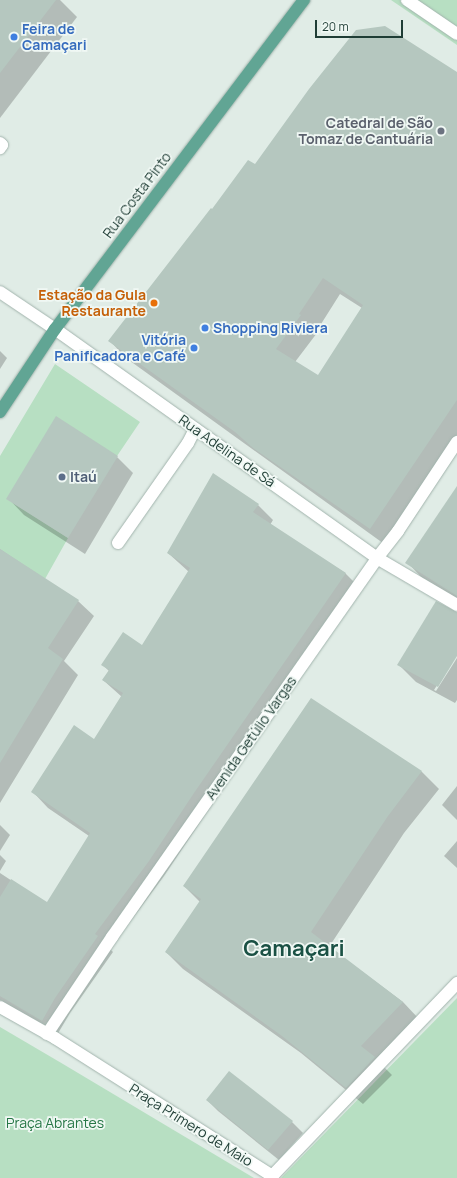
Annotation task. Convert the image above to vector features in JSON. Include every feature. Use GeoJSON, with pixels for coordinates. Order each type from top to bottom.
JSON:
{"type":"FeatureCollection","features":[{"type":"Feature","properties":{"kind":"main road","name":"Rua Costa Pinto"},"geometry":{"type":"LineString","coordinates":[[0,412],[55,329],[304,0]]}},
{"type":"Feature","properties":{"kind":"street"},"geometry":{"type":"LineString","coordinates":[[407,0],[457,34]]}},
{"type":"Feature","properties":{"kind":"street","name":"Rua Adelina de Sá"},"geometry":{"type":"LineString","coordinates":[[0,292],[55,329],[376,558],[457,605]]}},
{"type":"Feature","properties":{"kind":"street"},"geometry":{"type":"LineString","coordinates":[[118,543],[188,442],[195,429]]}},
{"type":"Feature","properties":{"kind":"street","name":"Avenida Getúlio Vargas"},"geometry":{"type":"LineString","coordinates":[[47,1034],[376,558],[398,531],[457,442]]}},
{"type":"Feature","properties":{"kind":"street","name":"Praça Primero de Maio"},"geometry":{"type":"LineString","coordinates":[[47,1034],[269,1174],[274,1174],[457,983]]}},
{"type":"Feature","properties":{"kind":"street"},"geometry":{"type":"LineString","coordinates":[[0,1007],[47,1034]]}},
{"type":"Feature","properties":{"kind":"green space"},"geometry":{"type":"Polygon","coordinates":[[[391,0],[457,0],[457,45],[391,0]]]}},
{"type":"Feature","properties":{"kind":"green space"},"geometry":{"type":"Polygon","coordinates":[[[55,364],[140,422],[117,456],[7,499],[68,538],[45,579],[0,549],[0,456],[55,364]]]}},
{"type":"Feature","properties":{"kind":"green space"},"geometry":{"type":"Polygon","coordinates":[[[457,998],[457,1178],[281,1178],[457,998]]]}},
{"type":"Feature","properties":{"kind":"green space","name":"Praça Abrantes"},"geometry":{"type":"Polygon","coordinates":[[[0,1027],[63,1064],[254,1178],[0,1178],[0,1027]]]}},
{"type":"Feature","properties":{"kind":"building","name":"Feira de Camaçari"},"geometry":{"type":"Polygon","coordinates":[[[0,0],[56,0],[0,73],[0,0]]]}},
{"type":"Feature","properties":{"kind":"building"},"geometry":{"type":"Polygon","coordinates":[[[385,26],[457,72],[457,400],[370,529],[253,448],[235,432],[108,341],[211,208],[212,209],[248,160],[255,164],[309,89],[356,30],[385,26]],[[323,278],[299,314],[301,315],[276,349],[318,375],[363,305],[323,278]]]}},
{"type":"Feature","properties":{"kind":"building","name":"Itaú"},"geometry":{"type":"Polygon","coordinates":[[[56,416],[118,456],[68,538],[6,499],[56,416]]]}},
{"type":"Feature","properties":{"kind":"building"},"geometry":{"type":"Polygon","coordinates":[[[213,473],[259,504],[253,512],[346,573],[194,793],[149,861],[95,934],[98,936],[55,998],[42,1021],[0,996],[0,897],[11,879],[47,902],[90,833],[31,792],[74,725],[94,739],[123,693],[102,680],[109,670],[101,665],[123,632],[142,645],[190,568],[167,553],[213,473]]]}},
{"type":"Feature","properties":{"kind":"building"},"geometry":{"type":"Polygon","coordinates":[[[457,486],[457,596],[405,563],[457,486]]]}},
{"type":"Feature","properties":{"kind":"building"},"geometry":{"type":"Polygon","coordinates":[[[0,549],[79,600],[48,648],[63,659],[0,763],[0,549]]]}},
{"type":"Feature","properties":{"kind":"building"},"geometry":{"type":"Polygon","coordinates":[[[436,601],[457,612],[457,656],[438,687],[397,665],[436,601]]]}},
{"type":"Feature","properties":{"kind":"building"},"geometry":{"type":"Polygon","coordinates":[[[311,698],[422,771],[388,816],[311,932],[403,1002],[361,1046],[375,1057],[346,1088],[282,1036],[165,952],[201,899],[183,886],[311,698]]]}},
{"type":"Feature","properties":{"kind":"building"},"geometry":{"type":"Polygon","coordinates":[[[229,1071],[293,1121],[268,1150],[206,1100],[229,1071]]]}},
{"type":"Feature","properties":{"kind":"place","name":"Feira de Camaçari"},"geometry":{"type":"Point","coordinates":[14,37]}},
{"type":"Feature","properties":{"kind":"place","name":"Catedral de São Tomaz de Cantuária"},"geometry":{"type":"Point","coordinates":[441,131]}},
{"type":"Feature","properties":{"kind":"place","name":"Estação da Gula Restaurante"},"geometry":{"type":"Point","coordinates":[154,303]}},
{"type":"Feature","properties":{"kind":"place","name":"Shopping Riviera"},"geometry":{"type":"Point","coordinates":[205,328]}},
{"type":"Feature","properties":{"kind":"place","name":"Vitória Panificadora e Café"},"geometry":{"type":"Point","coordinates":[194,348]}},
{"type":"Feature","properties":{"kind":"place","name":"Itaú"},"geometry":{"type":"Point","coordinates":[62,477]}},
{"type":"Feature","properties":{"kind":"district","name":"Camaçari"},"geometry":{"type":"Point","coordinates":[294,949]}}]}
